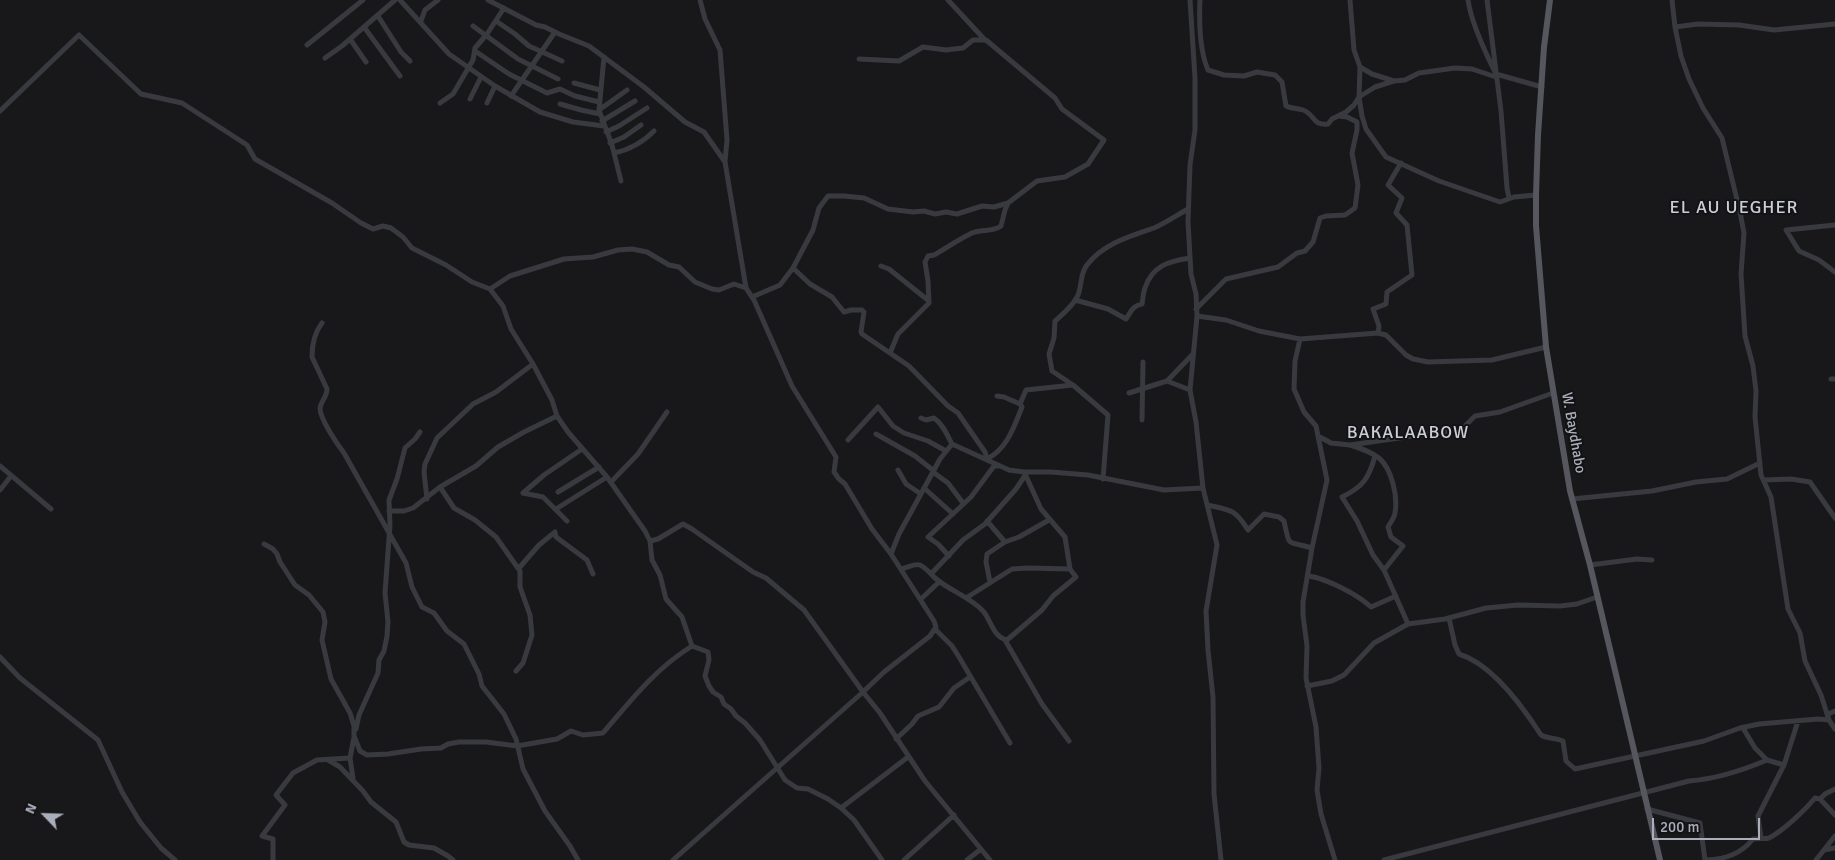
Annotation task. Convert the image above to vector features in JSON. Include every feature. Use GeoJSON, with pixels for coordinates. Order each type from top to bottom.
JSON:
{"type":"FeatureCollection","features":[{"type":"Feature","properties":{"kind":"main road","name":"W. Baydhabo"},"geometry":{"type":"LineString","coordinates":[[1550,0],[1538,135],[1536,195],[1536,226],[1546,347],[1572,499],[1590,565],[1660,860]]}},
{"type":"Feature","properties":{"kind":"street"},"geometry":{"type":"LineString","coordinates":[[307,46],[362,0]]}},
{"type":"Feature","properties":{"kind":"street"},"geometry":{"type":"LineString","coordinates":[[325,58],[395,0]]}},
{"type":"Feature","properties":{"kind":"street"},"geometry":{"type":"LineString","coordinates":[[400,0],[450,54],[481,77],[540,112],[585,124],[619,126],[647,108]]}},
{"type":"Feature","properties":{"kind":"street"},"geometry":{"type":"LineString","coordinates":[[421,21],[425,10],[438,0]]}},
{"type":"Feature","properties":{"kind":"street"},"geometry":{"type":"LineString","coordinates":[[488,0],[536,25],[589,46],[644,87],[685,122],[704,132],[725,162]]}},
{"type":"Feature","properties":{"kind":"street"},"geometry":{"type":"LineString","coordinates":[[700,0],[705,19],[720,50],[727,140],[725,162],[746,288],[752,297],[792,386],[836,457],[834,472],[845,484],[872,529],[902,569],[934,621],[935,629],[952,646],[1010,743]]}},
{"type":"Feature","properties":{"kind":"street"},"geometry":{"type":"LineString","coordinates":[[752,297],[780,285],[793,268],[814,230],[820,208],[828,196],[864,198],[888,209],[913,212],[924,211],[935,214],[946,212],[957,214],[975,207],[994,207],[1008,203],[1037,181],[1064,177],[1088,164],[1104,140],[1062,109],[1055,98],[976,31],[948,0]]}},
{"type":"Feature","properties":{"kind":"street"},"geometry":{"type":"LineString","coordinates":[[1190,0],[1195,78],[1195,130],[1190,165],[1188,209],[1191,274],[1196,294],[1197,316],[1190,390],[1196,422],[1203,488],[1217,545],[1206,612],[1213,697],[1214,794],[1221,860]]}},
{"type":"Feature","properties":{"kind":"street"},"geometry":{"type":"LineString","coordinates":[[1200,0],[1199,17],[1205,62],[1208,70],[1224,75],[1244,76],[1257,72],[1275,75],[1282,82],[1286,106],[1304,110],[1315,122],[1322,125],[1328,124],[1337,116],[1346,112],[1359,97],[1375,88],[1419,74],[1455,68],[1472,68],[1542,87]]}},
{"type":"Feature","properties":{"kind":"street"},"geometry":{"type":"LineString","coordinates":[[1350,0],[1354,50],[1360,67],[1359,97],[1366,129]]}},
{"type":"Feature","properties":{"kind":"street"},"geometry":{"type":"LineString","coordinates":[[1468,0],[1469,10],[1496,76]]}},
{"type":"Feature","properties":{"kind":"street"},"geometry":{"type":"LineString","coordinates":[[1487,0],[1501,111],[1506,188],[1509,198]]}},
{"type":"Feature","properties":{"kind":"street"},"geometry":{"type":"LineString","coordinates":[[1672,0],[1681,56],[1689,79],[1703,108],[1722,138],[1743,225],[1742,283],[1745,336],[1755,380],[1755,417],[1760,463],[1772,506],[1788,609],[1800,633],[1806,661],[1835,728]]}},
{"type":"Feature","properties":{"kind":"street"},"geometry":{"type":"LineString","coordinates":[[440,103],[453,94],[473,60],[475,48],[486,36],[504,8]]}},
{"type":"Feature","properties":{"kind":"street"},"geometry":{"type":"LineString","coordinates":[[378,16],[410,61]]}},
{"type":"Feature","properties":{"kind":"street"},"geometry":{"type":"LineString","coordinates":[[496,21],[530,46],[562,61]]}},
{"type":"Feature","properties":{"kind":"street"},"geometry":{"type":"LineString","coordinates":[[1675,27],[1698,24],[1739,25],[1774,30],[1835,24]]}},
{"type":"Feature","properties":{"kind":"street"},"geometry":{"type":"LineString","coordinates":[[473,26],[518,59],[558,78]]}},
{"type":"Feature","properties":{"kind":"street"},"geometry":{"type":"LineString","coordinates":[[364,27],[400,76]]}},
{"type":"Feature","properties":{"kind":"street"},"geometry":{"type":"LineString","coordinates":[[511,96],[555,32]]}},
{"type":"Feature","properties":{"kind":"street"},"geometry":{"type":"LineString","coordinates":[[0,110],[79,35],[141,94],[182,103],[233,135],[247,146],[255,159],[332,203],[361,223],[373,228],[383,226],[391,228],[403,237],[412,248],[446,265],[472,282],[490,288],[503,306],[511,329],[533,364],[552,400],[557,416],[611,482],[645,531],[650,541],[652,560],[660,575],[666,599],[682,617],[692,646]]}},
{"type":"Feature","properties":{"kind":"street"},"geometry":{"type":"LineString","coordinates":[[350,39],[366,62]]}},
{"type":"Feature","properties":{"kind":"street"},"geometry":{"type":"LineString","coordinates":[[860,59],[899,61],[923,47],[946,50],[962,48],[973,40],[986,40]]}},
{"type":"Feature","properties":{"kind":"street"},"geometry":{"type":"LineString","coordinates":[[475,51],[522,82],[547,93],[560,90],[599,102]]}},
{"type":"Feature","properties":{"kind":"street"},"geometry":{"type":"LineString","coordinates":[[604,57],[599,112],[614,154],[621,181]]}},
{"type":"Feature","properties":{"kind":"street"},"geometry":{"type":"LineString","coordinates":[[1360,67],[1372,74],[1394,81]]}},
{"type":"Feature","properties":{"kind":"street"},"geometry":{"type":"LineString","coordinates":[[470,99],[481,77]]}},
{"type":"Feature","properties":{"kind":"street"},"geometry":{"type":"LineString","coordinates":[[574,83],[600,90]]}},
{"type":"Feature","properties":{"kind":"street"},"geometry":{"type":"LineString","coordinates":[[487,103],[495,86]]}},
{"type":"Feature","properties":{"kind":"street"},"geometry":{"type":"LineString","coordinates":[[560,104],[581,110],[599,112],[627,90]]}},
{"type":"Feature","properties":{"kind":"street"},"geometry":{"type":"LineString","coordinates":[[604,126],[635,101]]}},
{"type":"Feature","properties":{"kind":"street"},"geometry":{"type":"LineString","coordinates":[[1337,116],[1347,117],[1366,129],[1386,157],[1438,181],[1500,202],[1509,198],[1536,195]]}},
{"type":"Feature","properties":{"kind":"street"},"geometry":{"type":"LineString","coordinates":[[1196,309],[1226,279],[1278,267],[1297,253],[1305,251],[1313,242],[1320,218],[1345,215],[1355,208],[1358,185],[1352,153],[1357,122]]}},
{"type":"Feature","properties":{"kind":"street"},"geometry":{"type":"LineString","coordinates":[[610,143],[624,137],[641,125]]}},
{"type":"Feature","properties":{"kind":"street"},"geometry":{"type":"LineString","coordinates":[[614,154],[647,138],[654,131]]}},
{"type":"Feature","properties":{"kind":"street"},"geometry":{"type":"LineString","coordinates":[[1378,333],[1379,326],[1373,309],[1386,304],[1387,292],[1412,275],[1407,225],[1396,213],[1402,198],[1388,185],[1401,163]]}},
{"type":"Feature","properties":{"kind":"street"},"geometry":{"type":"LineString","coordinates":[[890,353],[898,334],[929,302],[925,259],[970,234],[997,230],[1001,226],[1008,203]]}},
{"type":"Feature","properties":{"kind":"street"},"geometry":{"type":"LineString","coordinates":[[1103,479],[1108,415],[1073,385],[1052,371],[1049,354],[1054,338],[1056,321],[1079,294],[1084,270],[1096,256],[1114,243],[1138,232],[1155,228],[1188,209]]}},
{"type":"Feature","properties":{"kind":"street"},"geometry":{"type":"LineString","coordinates":[[1835,226],[1786,230],[1799,251],[1819,260],[1835,272]]}},
{"type":"Feature","properties":{"kind":"street"},"geometry":{"type":"LineString","coordinates":[[490,288],[510,276],[564,259],[593,257],[618,250],[632,249],[647,252],[669,265],[679,267],[688,277],[705,287],[719,290],[734,284],[746,288]]}},
{"type":"Feature","properties":{"kind":"street"},"geometry":{"type":"LineString","coordinates":[[1075,300],[1108,309],[1126,319],[1136,305],[1142,304],[1145,289],[1152,273],[1171,261],[1190,258]]}},
{"type":"Feature","properties":{"kind":"street"},"geometry":{"type":"LineString","coordinates":[[881,266],[889,269],[929,302]]}},
{"type":"Feature","properties":{"kind":"street"},"geometry":{"type":"LineString","coordinates":[[793,268],[810,284],[832,296],[844,312],[858,310],[864,312],[862,334],[908,366],[948,406],[958,413],[985,452],[987,459]]}},
{"type":"Feature","properties":{"kind":"street"},"geometry":{"type":"LineString","coordinates":[[1197,316],[1226,320],[1259,331],[1300,339],[1378,333],[1386,335],[1406,355],[1413,359],[1428,362],[1492,360],[1546,347]]}},
{"type":"Feature","properties":{"kind":"street"},"geometry":{"type":"LineString","coordinates":[[322,322],[317,330],[312,352],[312,357],[327,389],[327,394],[321,403],[321,412],[335,441],[406,563],[412,587],[422,608],[434,613],[447,631],[464,644],[479,674],[482,686],[504,714],[517,746],[523,769],[545,811],[578,860]]}},
{"type":"Feature","properties":{"kind":"street"},"geometry":{"type":"LineString","coordinates":[[1300,339],[1295,361],[1294,389],[1304,412],[1316,426],[1327,480],[1312,548],[1303,602],[1303,615],[1307,646],[1305,660],[1307,686],[1316,727],[1319,768],[1317,790],[1321,814],[1335,860]]}},
{"type":"Feature","properties":{"kind":"street"},"geometry":{"type":"LineString","coordinates":[[1129,393],[1167,381],[1193,354]]}},
{"type":"Feature","properties":{"kind":"street"},"geometry":{"type":"LineString","coordinates":[[1142,420],[1143,362]]}},
{"type":"Feature","properties":{"kind":"street"},"geometry":{"type":"LineString","coordinates":[[427,499],[425,464],[438,438],[473,404],[496,392],[533,364]]}},
{"type":"Feature","properties":{"kind":"street"},"geometry":{"type":"LineString","coordinates":[[1167,381],[1190,390]]}},
{"type":"Feature","properties":{"kind":"street"},"geometry":{"type":"LineString","coordinates":[[987,459],[1004,446],[1022,408],[1020,404],[1026,390],[1073,385]]}},
{"type":"Feature","properties":{"kind":"street"},"geometry":{"type":"LineString","coordinates":[[1318,436],[1331,443],[1350,445],[1455,430],[1464,427],[1475,416],[1500,412],[1553,393]]}},
{"type":"Feature","properties":{"kind":"street"},"geometry":{"type":"LineString","coordinates":[[997,396],[1020,404]]}},
{"type":"Feature","properties":{"kind":"street"},"geometry":{"type":"LineString","coordinates":[[848,440],[878,407],[893,426],[904,433],[928,441],[946,451]]}},
{"type":"Feature","properties":{"kind":"street"},"geometry":{"type":"LineString","coordinates":[[611,482],[638,454],[667,412]]}},
{"type":"Feature","properties":{"kind":"street"},"geometry":{"type":"LineString","coordinates":[[389,511],[404,511],[413,508],[440,487],[476,466],[498,447],[557,416]]}},
{"type":"Feature","properties":{"kind":"street"},"geometry":{"type":"LineString","coordinates":[[921,418],[926,420],[934,418],[938,421],[952,444],[1009,470],[1025,474],[1051,472],[1088,475],[1164,490],[1203,488]]}},
{"type":"Feature","properties":{"kind":"street"},"geometry":{"type":"LineString","coordinates":[[354,780],[350,758],[354,736],[359,715],[378,673],[379,660],[384,651],[387,636],[388,622],[385,592],[389,535],[389,500],[405,448],[420,432]]}},
{"type":"Feature","properties":{"kind":"street"},"geometry":{"type":"LineString","coordinates":[[876,434],[915,456],[934,471],[948,483],[963,503]]}},
{"type":"Feature","properties":{"kind":"street"},"geometry":{"type":"LineString","coordinates":[[891,554],[899,534],[922,491],[952,444]]}},
{"type":"Feature","properties":{"kind":"street"},"geometry":{"type":"LineString","coordinates":[[1350,445],[1375,456],[1385,465],[1395,487],[1395,515],[1388,527],[1391,537],[1403,546],[1384,570]]}},
{"type":"Feature","properties":{"kind":"street"},"geometry":{"type":"LineString","coordinates":[[567,521],[543,497],[523,494],[544,475],[582,448]]}},
{"type":"Feature","properties":{"kind":"street"},"geometry":{"type":"LineString","coordinates":[[1375,456],[1370,475],[1355,491],[1342,497],[1357,521],[1373,555],[1384,570],[1408,624]]}},
{"type":"Feature","properties":{"kind":"street"},"geometry":{"type":"LineString","coordinates":[[1572,499],[1652,491],[1696,482],[1727,479],[1760,463]]}},
{"type":"Feature","properties":{"kind":"street"},"geometry":{"type":"LineString","coordinates":[[0,466],[50,509]]}},
{"type":"Feature","properties":{"kind":"street"},"geometry":{"type":"LineString","coordinates":[[949,556],[938,544],[928,538],[976,492],[994,466],[1001,466]]}},
{"type":"Feature","properties":{"kind":"street"},"geometry":{"type":"LineString","coordinates":[[558,492],[598,467]]}},
{"type":"Feature","properties":{"kind":"street"},"geometry":{"type":"LineString","coordinates":[[898,470],[906,484],[922,491],[952,514]]}},
{"type":"Feature","properties":{"kind":"street"},"geometry":{"type":"LineString","coordinates":[[1005,640],[1042,610],[1053,596],[1076,577],[1070,569],[1065,537],[1041,509],[1025,474]]}},
{"type":"Feature","properties":{"kind":"street"},"geometry":{"type":"LineString","coordinates":[[931,574],[963,540],[987,521],[1025,474]]}},
{"type":"Feature","properties":{"kind":"street"},"geometry":{"type":"LineString","coordinates":[[0,490],[11,476]]}},
{"type":"Feature","properties":{"kind":"street"},"geometry":{"type":"LineString","coordinates":[[556,509],[607,477]]}},
{"type":"Feature","properties":{"kind":"street"},"geometry":{"type":"LineString","coordinates":[[1764,480],[1791,479],[1810,482],[1835,518]]}},
{"type":"Feature","properties":{"kind":"street"},"geometry":{"type":"LineString","coordinates":[[440,487],[454,508],[475,520],[496,537],[519,568],[520,587],[530,614],[532,635],[523,663],[516,671]]}},
{"type":"Feature","properties":{"kind":"street"},"geometry":{"type":"LineString","coordinates":[[1207,505],[1229,509],[1240,517],[1248,530],[1264,514],[1279,516],[1284,521],[1287,539],[1290,543],[1312,548]]}},
{"type":"Feature","properties":{"kind":"street"},"geometry":{"type":"LineString","coordinates":[[990,582],[986,562],[987,554],[1005,542],[1019,537],[1049,520]]}},
{"type":"Feature","properties":{"kind":"street"},"geometry":{"type":"LineString","coordinates":[[987,521],[1005,542]]}},
{"type":"Feature","properties":{"kind":"street"},"geometry":{"type":"LineString","coordinates":[[650,541],[658,539],[683,524],[692,528],[753,572],[766,578],[804,610],[880,713],[925,781],[990,860]]}},
{"type":"Feature","properties":{"kind":"street"},"geometry":{"type":"LineString","coordinates":[[519,568],[539,544],[555,532],[556,538],[587,560],[593,574]]}},
{"type":"Feature","properties":{"kind":"street"},"geometry":{"type":"LineString","coordinates":[[264,544],[273,549],[295,585],[309,595],[323,612],[325,622],[322,640],[331,679],[350,713],[354,726],[354,736],[360,751],[367,755],[441,748],[448,744],[459,742],[486,742],[517,746],[557,738],[571,731],[583,735],[603,733],[646,682],[676,656],[692,646]]}},
{"type":"Feature","properties":{"kind":"street"},"geometry":{"type":"LineString","coordinates":[[1590,565],[1637,559],[1652,560]]}},
{"type":"Feature","properties":{"kind":"street"},"geometry":{"type":"LineString","coordinates":[[902,569],[920,565],[939,582],[983,611],[991,626],[1005,640],[1042,704],[1069,742]]}},
{"type":"Feature","properties":{"kind":"street"},"geometry":{"type":"LineString","coordinates":[[966,598],[1012,569],[1070,569]]}},
{"type":"Feature","properties":{"kind":"street"},"geometry":{"type":"LineString","coordinates":[[1308,576],[1326,581],[1363,600],[1371,607],[1396,596]]}},
{"type":"Feature","properties":{"kind":"street"},"geometry":{"type":"LineString","coordinates":[[921,599],[939,582]]}},
{"type":"Feature","properties":{"kind":"street"},"geometry":{"type":"LineString","coordinates":[[1307,686],[1332,681],[1344,675],[1374,643],[1408,624],[1449,618],[1486,608],[1518,605],[1560,606],[1577,604],[1597,597]]}},
{"type":"Feature","properties":{"kind":"street"},"geometry":{"type":"LineString","coordinates":[[1449,618],[1459,654],[1472,658],[1510,693],[1541,735],[1548,739],[1563,741],[1566,761],[1575,769],[1704,741],[1759,724],[1818,719],[1829,717],[1835,712]]}},
{"type":"Feature","properties":{"kind":"street"},"geometry":{"type":"LineString","coordinates":[[672,860],[884,672],[920,645],[935,629]]}},
{"type":"Feature","properties":{"kind":"street"},"geometry":{"type":"LineString","coordinates":[[692,646],[708,652],[709,660],[705,676],[709,686],[760,740],[785,780],[797,788],[808,789],[841,808],[866,835],[882,860]]}},
{"type":"Feature","properties":{"kind":"street"},"geometry":{"type":"LineString","coordinates":[[0,657],[20,678],[98,740],[122,792],[140,822],[161,848],[175,860]]}},
{"type":"Feature","properties":{"kind":"street"},"geometry":{"type":"LineString","coordinates":[[896,739],[918,716],[939,707],[954,688],[970,677]]}},
{"type":"Feature","properties":{"kind":"street"},"geometry":{"type":"LineString","coordinates":[[1761,838],[1758,816],[1784,765],[1798,720]]}},
{"type":"Feature","properties":{"kind":"street"},"geometry":{"type":"LineString","coordinates":[[1742,728],[1755,748],[1767,760],[1784,765]]}},
{"type":"Feature","properties":{"kind":"street"},"geometry":{"type":"LineString","coordinates":[[841,808],[908,757]]}},
{"type":"Feature","properties":{"kind":"street"},"geometry":{"type":"LineString","coordinates":[[272,860],[273,839],[262,836],[285,805],[276,795],[293,773],[317,760],[350,758]]}},
{"type":"Feature","properties":{"kind":"street"},"geometry":{"type":"LineString","coordinates":[[328,760],[336,763],[354,780],[371,802],[396,822],[404,842],[409,845],[434,848],[453,860]]}},
{"type":"Feature","properties":{"kind":"street"},"geometry":{"type":"LineString","coordinates":[[1384,860],[1643,793],[1736,773],[1767,760]]}},
{"type":"Feature","properties":{"kind":"street"},"geometry":{"type":"LineString","coordinates":[[1647,809],[1700,823],[1706,860],[1720,860],[1745,849],[1753,839],[1768,839],[1808,808],[1816,798],[1820,799],[1824,794],[1835,789]]}},
{"type":"Feature","properties":{"kind":"street"},"geometry":{"type":"LineString","coordinates":[[1820,799],[1835,815]]}},
{"type":"Feature","properties":{"kind":"street"},"geometry":{"type":"LineString","coordinates":[[904,860],[954,815]]}},
{"type":"Feature","properties":{"kind":"street"},"geometry":{"type":"LineString","coordinates":[[1816,860],[1835,836]]}},
{"type":"Feature","properties":{"kind":"street"},"geometry":{"type":"LineString","coordinates":[[1824,850],[1835,848]]}},
{"type":"Feature","properties":{"kind":"street"},"geometry":{"type":"LineString","coordinates":[[967,860],[981,849]]}},
{"type":"Feature","properties":{"kind":"district","name":"EL AU UEGHER"},"geometry":{"type":"Point","coordinates":[1734,208]}},
{"type":"Feature","properties":{"kind":"district","name":"BAKALAABOW"},"geometry":{"type":"Point","coordinates":[1408,433]}}]}
